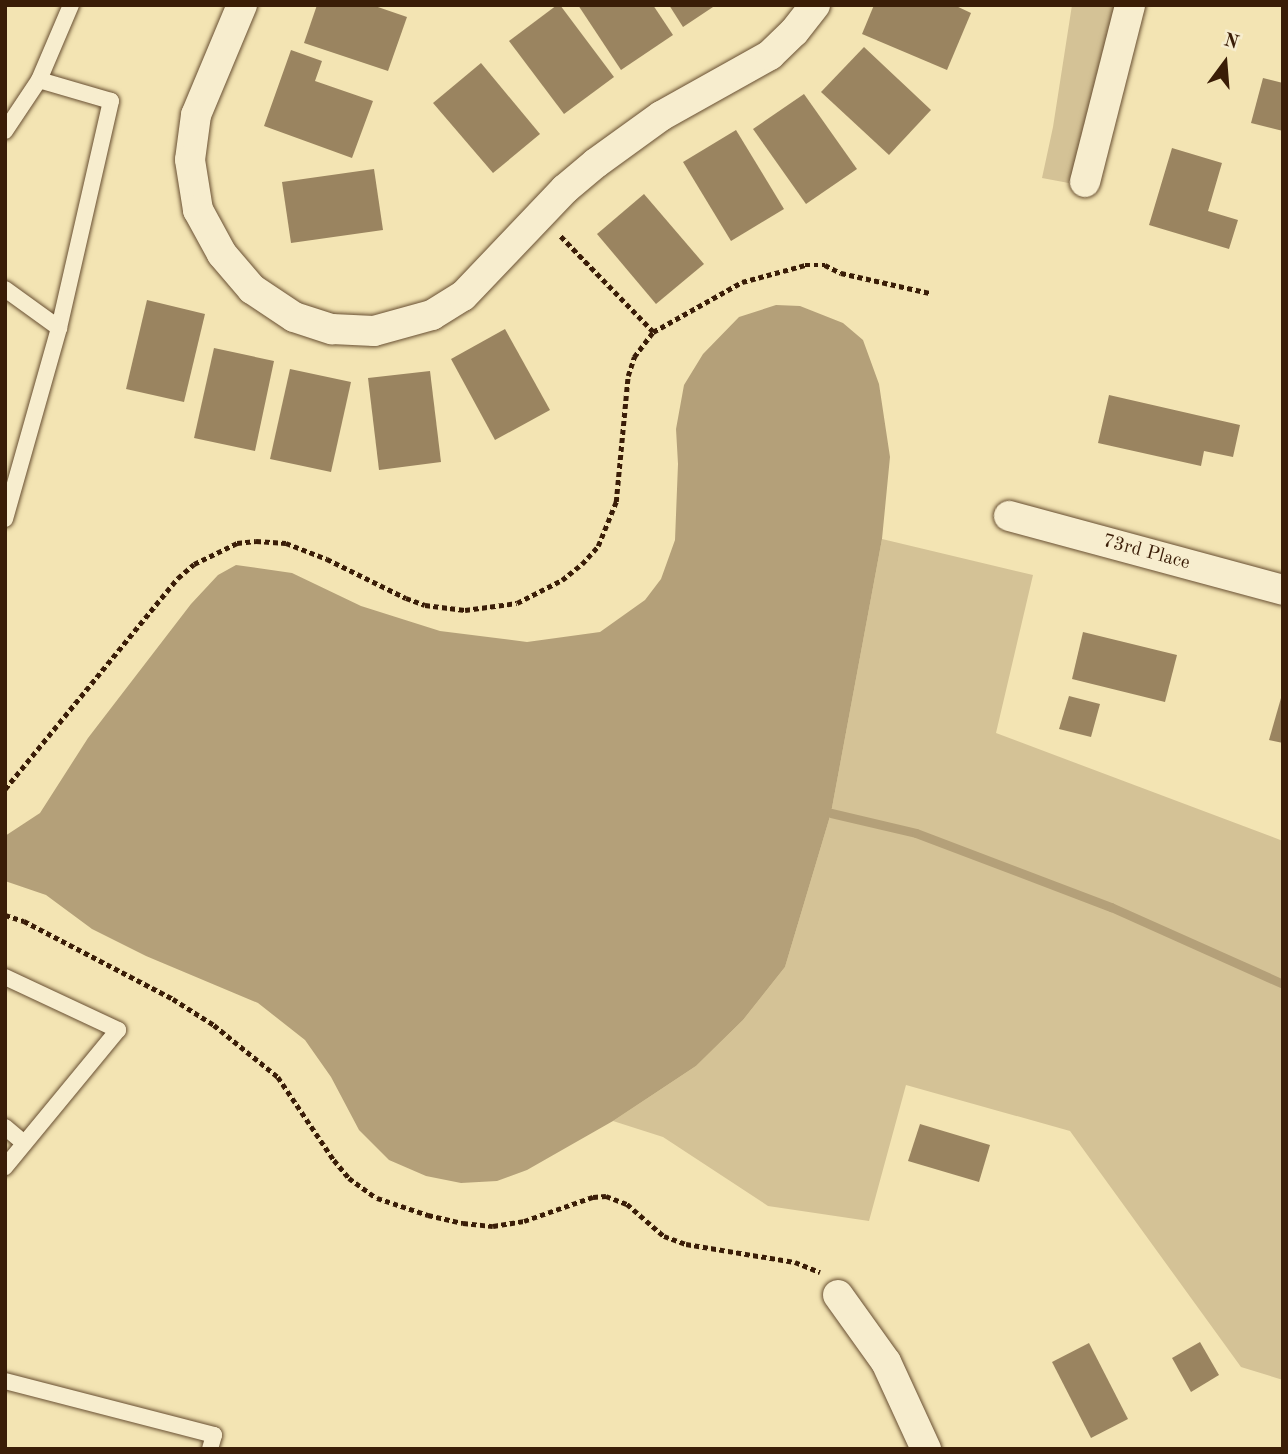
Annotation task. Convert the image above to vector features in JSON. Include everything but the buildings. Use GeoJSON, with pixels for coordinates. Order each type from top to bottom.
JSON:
{"type":"FeatureCollection","features":[{"type":"Feature","properties":{"kind":"street"},"geometry":{"type":"LineString","coordinates":[[242,5],[196,115],[190,160],[198,211],[222,254],[252,289],[294,317],[332,329],[374,331],[405,325],[432,315],[463,296],[565,189],[596,163],[653,122],[770,55],[794,32],[815,5]]}},
{"type":"Feature","properties":{"kind":"street"},"geometry":{"type":"LineString","coordinates":[[1085,181],[1130,5]]}},
{"type":"Feature","properties":{"kind":"street","name":"73rd Place"},"geometry":{"type":"LineString","coordinates":[[1009,516],[1283,590]]}},
{"type":"Feature","properties":{"kind":"street"},"geometry":{"type":"LineString","coordinates":[[838,1295],[886,1362],[926,1449]]}},
{"type":"Feature","properties":{"kind":"lane"},"geometry":{"type":"LineString","coordinates":[[5,131],[38,80],[71,5]]}},
{"type":"Feature","properties":{"kind":"lane"},"geometry":{"type":"LineString","coordinates":[[5,519],[59,328],[111,101],[38,80]]}},
{"type":"Feature","properties":{"kind":"lane"},"geometry":{"type":"LineString","coordinates":[[5,289],[59,328]]}},
{"type":"Feature","properties":{"kind":"lane"},"geometry":{"type":"LineString","coordinates":[[5,977],[118,1030],[5,1167]]}},
{"type":"Feature","properties":{"kind":"lane"},"geometry":{"type":"LineString","coordinates":[[5,1127],[24,1143]]}},
{"type":"Feature","properties":{"kind":"lane"},"geometry":{"type":"LineString","coordinates":[[5,1381],[214,1434],[210,1449]]}},
{"type":"Feature","properties":{"kind":"path"},"geometry":{"type":"LineString","coordinates":[[540,215],[653,332]]}},
{"type":"Feature","properties":{"kind":"path"},"geometry":{"type":"LineString","coordinates":[[5,789],[178,578],[194,564],[237,543],[285,543],[327,559],[425,605],[465,610],[517,603],[562,580],[598,546],[608,524],[620,477],[628,376],[634,357],[653,332],[742,282],[805,265],[825,265],[841,273],[930,293]]}},
{"type":"Feature","properties":{"kind":"path"},"geometry":{"type":"LineString","coordinates":[[5,915],[24,921],[163,993],[214,1024],[278,1077],[334,1160],[349,1178],[377,1198],[451,1221],[493,1226],[524,1222],[593,1197],[606,1196],[627,1204],[664,1236],[686,1244],[761,1254],[815,1269],[829,1279],[838,1295]]}},
{"type":"Feature","properties":{"kind":"shaded area"},"geometry":{"type":"Polygon","coordinates":[[[1072,5],[1120,5],[1074,184],[1042,178],[1053,127],[1072,5]]]}},
{"type":"Feature","properties":{"kind":"shaded area"},"geometry":{"type":"Polygon","coordinates":[[[776,305],[800,306],[843,323],[863,340],[879,384],[890,457],[882,539],[831,813],[785,967],[743,1020],[696,1066],[613,1121],[527,1170],[497,1181],[461,1183],[426,1176],[389,1160],[359,1130],[331,1077],[305,1040],[258,1003],[146,956],[92,929],[46,895],[5,881],[5,836],[40,813],[88,738],[191,604],[218,575],[236,565],[292,573],[361,606],[440,631],[527,642],[600,632],[645,600],[661,579],[675,540],[678,464],[676,429],[684,385],[703,354],[739,317],[776,305]]]}},
{"type":"Feature","properties":{"kind":"shaded area"},"geometry":{"type":"Polygon","coordinates":[[[882,539],[1033,575],[996,733],[1283,841],[1283,1380],[1241,1367],[1070,1131],[906,1085],[869,1221],[768,1206],[663,1137],[613,1121],[696,1066],[743,1020],[785,967],[831,813],[882,539]]]}},
{"type":"Feature","properties":{"kind":"waterway"},"geometry":{"type":"LineString","coordinates":[[831,813],[916,833],[1111,907],[1283,984]]}}]}
